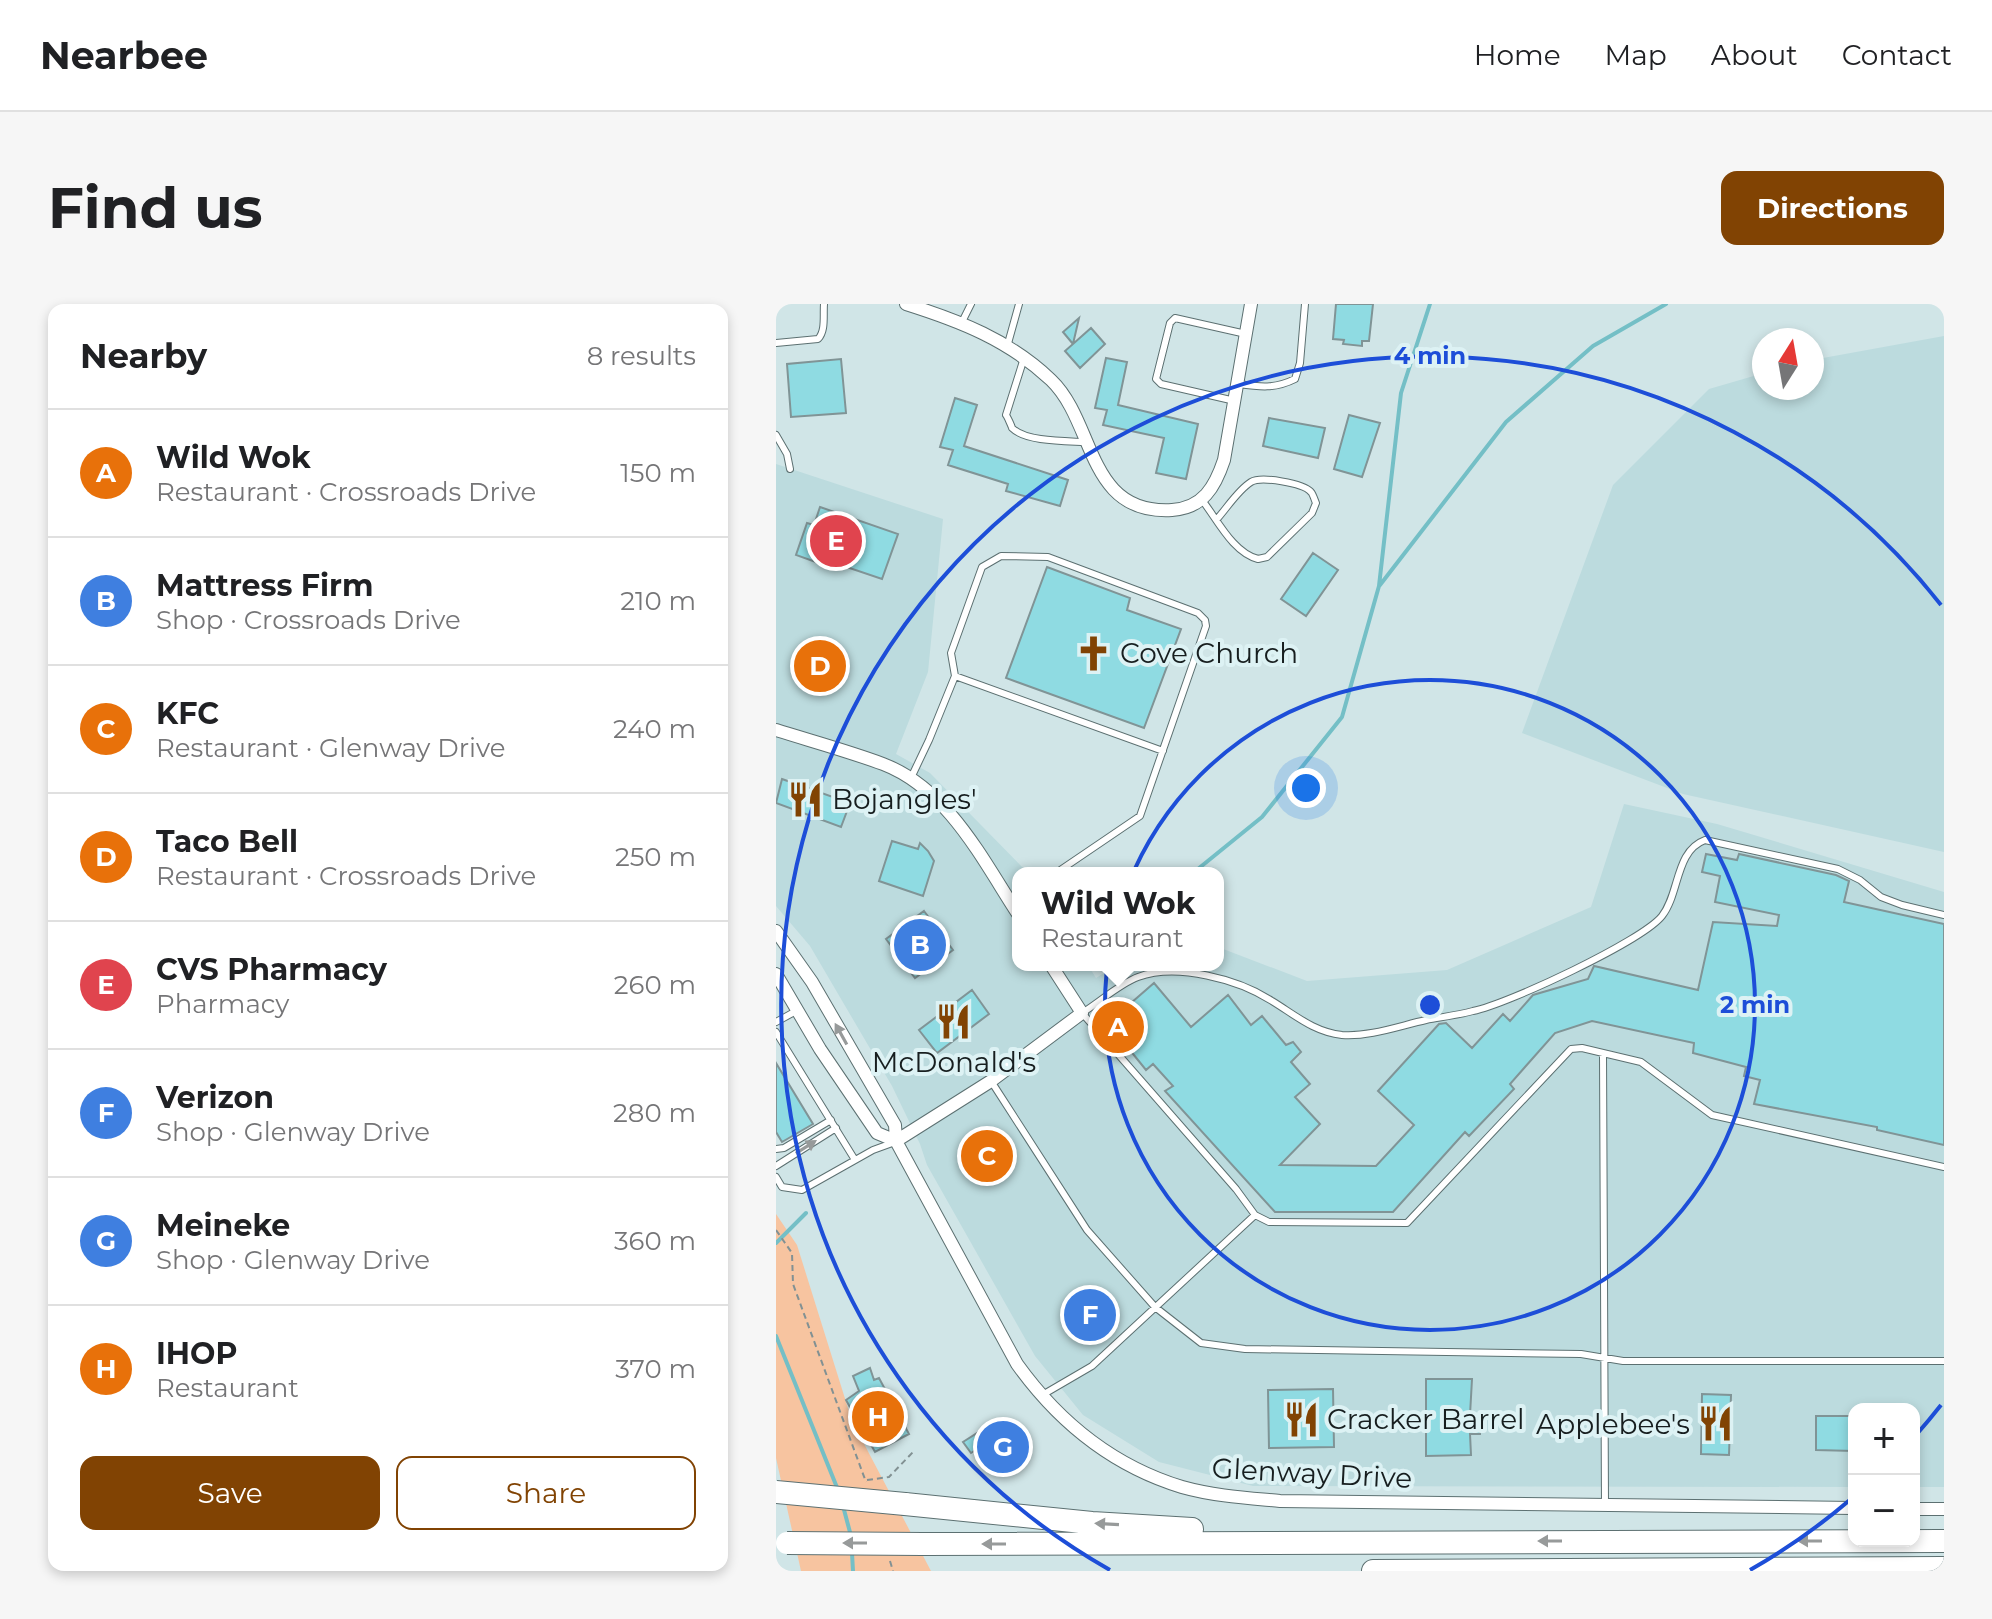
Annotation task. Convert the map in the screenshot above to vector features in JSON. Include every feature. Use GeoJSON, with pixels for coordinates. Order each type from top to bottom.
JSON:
{"type":"FeatureCollection","features":[{"type":"Feature","properties":{"kind":"highway"},"geometry":{"type":"LineString","coordinates":[[776,1492],[1092,1523],[1380,1541]]}},
{"type":"Feature","properties":{"kind":"highway"},"geometry":{"type":"LineString","coordinates":[[781,1543],[1944,1541]]}},
{"type":"Feature","properties":{"kind":"highway"},"geometry":{"type":"LineString","coordinates":[[1373,1571],[1944,1568]]}},
{"type":"Feature","properties":{"kind":"street"},"geometry":{"type":"LineString","coordinates":[[906,304],[962,322],[1024,358],[1063,394],[1104,479],[1114,491],[1135,504],[1157,511],[1183,509],[1202,500],[1216,484],[1235,401],[1251,304]]}},
{"type":"Feature","properties":{"kind":"street"},"geometry":{"type":"LineString","coordinates":[[776,730],[885,765],[922,786],[948,810],[1012,899]]}},
{"type":"Feature","properties":{"kind":"street","name":"Glenway Drive"},"geometry":{"type":"LineString","coordinates":[[776,931],[812,982],[895,1125],[896,1141],[1017,1364],[1040,1396],[1075,1430],[1143,1471],[1182,1487],[1210,1493],[1325,1503],[1848,1508]]}},
{"type":"Feature","properties":{"kind":"street"},"geometry":{"type":"LineString","coordinates":[[896,1141],[991,1081],[1082,1013],[1055,971]]}},
{"type":"Feature","properties":{"kind":"street","name":"Glenway Drive"},"geometry":{"type":"LineString","coordinates":[[777,976],[820,1049],[877,1133],[896,1141]]}},
{"type":"Feature","properties":{"kind":"street"},"geometry":{"type":"LineString","coordinates":[[1920,1509],[1944,1509]]}},
{"type":"Feature","properties":{"kind":"lane"},"geometry":{"type":"LineString","coordinates":[[776,343],[822,336],[824,304]]}},
{"type":"Feature","properties":{"kind":"lane"},"geometry":{"type":"LineString","coordinates":[[962,322],[971,304]]}},
{"type":"Feature","properties":{"kind":"lane"},"geometry":{"type":"LineString","coordinates":[[1007,347],[1019,304]]}},
{"type":"Feature","properties":{"kind":"lane"},"geometry":{"type":"LineString","coordinates":[[1238,384],[1279,387],[1295,379],[1300,363],[1305,304]]}},
{"type":"Feature","properties":{"kind":"lane"},"geometry":{"type":"LineString","coordinates":[[1235,401],[1161,384],[1156,379],[1170,323],[1175,318],[1246,334]]}},
{"type":"Feature","properties":{"kind":"lane"},"geometry":{"type":"LineString","coordinates":[[1024,358],[1006,415],[1012,427],[1024,435],[1085,442]]}},
{"type":"Feature","properties":{"kind":"lane"},"geometry":{"type":"LineString","coordinates":[[776,435],[787,454],[790,469]]}},
{"type":"Feature","properties":{"kind":"lane"},"geometry":{"type":"LineString","coordinates":[[1202,500],[1240,550],[1258,559],[1267,557],[1312,513],[1316,503],[1312,493],[1303,487],[1256,480],[1248,483],[1217,519]]}},
{"type":"Feature","properties":{"kind":"lane"},"geometry":{"type":"LineString","coordinates":[[910,780],[955,676],[951,653],[982,567],[1001,556],[1048,557],[1198,613],[1206,626],[1140,816],[1065,867]]}},
{"type":"Feature","properties":{"kind":"lane"},"geometry":{"type":"LineString","coordinates":[[955,676],[1163,751]]}},
{"type":"Feature","properties":{"kind":"lane"},"geometry":{"type":"LineString","coordinates":[[1944,915],[1881,897],[1860,880],[1838,869],[1705,840],[1696,843],[1688,852],[1673,898],[1661,917],[1637,936],[1554,979],[1477,1011],[1344,1035],[1305,1024],[1249,988],[1219,978],[1155,972],[1135,978],[1082,1013],[1236,1189],[1255,1215],[1269,1222],[1407,1223],[1562,1055],[1571,1049],[1582,1048],[1641,1062],[1712,1115],[1944,1167]]}},
{"type":"Feature","properties":{"kind":"lane"},"geometry":{"type":"LineString","coordinates":[[776,1022],[798,1010]]}},
{"type":"Feature","properties":{"kind":"lane"},"geometry":{"type":"LineString","coordinates":[[776,1032],[779,1045],[855,1160]]}},
{"type":"Feature","properties":{"kind":"lane"},"geometry":{"type":"LineString","coordinates":[[1603,1053],[1605,1505]]}},
{"type":"Feature","properties":{"kind":"lane"},"geometry":{"type":"LineString","coordinates":[[991,1081],[1087,1230],[1155,1307],[1201,1343],[1242,1349],[1581,1354],[1604,1359],[1698,1362],[1944,1361]]}},
{"type":"Feature","properties":{"kind":"lane"},"geometry":{"type":"LineString","coordinates":[[776,1149],[784,1148],[831,1120]]}},
{"type":"Feature","properties":{"kind":"lane"},"geometry":{"type":"LineString","coordinates":[[776,1166],[836,1128]]}},
{"type":"Feature","properties":{"kind":"lane"},"geometry":{"type":"LineString","coordinates":[[776,1177],[782,1187],[802,1190],[896,1141]]}},
{"type":"Feature","properties":{"kind":"lane"},"geometry":{"type":"LineString","coordinates":[[1040,1396],[1092,1366],[1255,1215]]}},
{"type":"Feature","properties":{"kind":"path"},"geometry":{"type":"LineString","coordinates":[[776,1230],[790,1247],[793,1284],[869,1490]]}},
{"type":"Feature","properties":{"kind":"path"},"geometry":{"type":"LineString","coordinates":[[866,1480],[889,1477],[913,1452]]}},
{"type":"Feature","properties":{"kind":"path"},"geometry":{"type":"LineString","coordinates":[[888,1556],[893,1571]]}},
{"type":"Feature","properties":{"kind":"shaded area"},"geometry":{"type":"Polygon","coordinates":[[[1944,336],[1944,852],[1683,794],[1522,733],[1613,485],[1709,389],[1752,376],[1752,400],[1824,400],[1824,358],[1944,336]]]}},
{"type":"Feature","properties":{"kind":"shaded area"},"geometry":{"type":"Polygon","coordinates":[[[776,464],[943,519],[928,672],[896,754],[930,773],[1022,867],[1012,867],[1012,971],[1092,971],[1096,978],[1107,971],[1224,971],[1224,949],[1307,981],[1447,970],[1591,907],[1624,804],[1717,824],[1944,892],[1944,1487],[1920,1487],[1920,1403],[1848,1403],[1848,1487],[1253,1486],[1159,1462],[1083,1415],[1035,1356],[927,1165],[892,1086],[810,946],[776,906],[776,464]]]}},
{"type":"Feature","properties":{"kind":"shaded area"},"geometry":{"type":"Polygon","coordinates":[[[776,1214],[797,1245],[852,1421],[931,1571],[801,1571],[776,1458],[776,1214]]]}},
{"type":"Feature","properties":{"kind":"building"},"geometry":{"type":"Polygon","coordinates":[[[1336,304],[1373,304],[1369,341],[1362,341],[1362,346],[1343,344],[1344,340],[1333,339],[1336,304]]]}},
{"type":"Feature","properties":{"kind":"building"},"geometry":{"type":"Polygon","coordinates":[[[1079,318],[1073,344],[1063,332],[1079,318]]]}},
{"type":"Feature","properties":{"kind":"building"},"geometry":{"type":"Polygon","coordinates":[[[1091,328],[1105,344],[1080,368],[1065,351],[1091,328]]]}},
{"type":"Feature","properties":{"kind":"building"},"geometry":{"type":"Polygon","coordinates":[[[1106,358],[1127,362],[1118,405],[1198,424],[1186,479],[1156,473],[1164,438],[1103,425],[1107,410],[1095,408],[1106,358]]]}},
{"type":"Feature","properties":{"kind":"building"},"geometry":{"type":"Polygon","coordinates":[[[841,359],[846,413],[791,417],[787,364],[841,359]]]}},
{"type":"Feature","properties":{"kind":"building"},"geometry":{"type":"Polygon","coordinates":[[[955,398],[977,405],[964,446],[1068,480],[1060,506],[1006,491],[1008,484],[948,465],[953,450],[940,447],[955,398]]]}},
{"type":"Feature","properties":{"kind":"building"},"geometry":{"type":"Polygon","coordinates":[[[1349,415],[1380,423],[1362,477],[1334,469],[1349,415]]]}},
{"type":"Feature","properties":{"kind":"building"},"geometry":{"type":"Polygon","coordinates":[[[1269,418],[1325,428],[1318,458],[1263,446],[1269,418]]]}},
{"type":"Feature","properties":{"kind":"building"},"geometry":{"type":"Polygon","coordinates":[[[820,507],[898,534],[882,579],[826,560],[824,565],[796,555],[807,523],[814,525],[820,507]]]}},
{"type":"Feature","properties":{"kind":"building"},"geometry":{"type":"Polygon","coordinates":[[[1313,553],[1338,570],[1306,616],[1281,599],[1313,553]]]}},
{"type":"Feature","properties":{"kind":"building","name":"Cove Church"},"geometry":{"type":"Polygon","coordinates":[[[1047,567],[1130,598],[1127,610],[1181,629],[1144,728],[1006,678],[1047,567]]]}},
{"type":"Feature","properties":{"kind":"building"},"geometry":{"type":"Polygon","coordinates":[[[804,646],[846,661],[838,686],[795,670],[804,646]]]}},
{"type":"Feature","properties":{"kind":"building","name":"Bojangles'"},"geometry":{"type":"Polygon","coordinates":[[[782,779],[850,803],[841,827],[776,803],[782,779]]]}},
{"type":"Feature","properties":{"kind":"building"},"geometry":{"type":"Polygon","coordinates":[[[892,841],[918,849],[920,843],[934,861],[923,896],[879,881],[892,841]]]}},
{"type":"Feature","properties":{"kind":"building"},"geometry":{"type":"Polygon","coordinates":[[[1706,854],[1737,860],[1739,854],[1836,875],[1849,881],[1844,902],[1944,924],[1944,1145],[1877,1130],[1877,1127],[1754,1104],[1760,1080],[1744,1076],[1746,1067],[1693,1053],[1694,1043],[1592,1021],[1555,1033],[1510,1084],[1514,1089],[1469,1136],[1465,1132],[1393,1212],[1275,1212],[1165,1091],[1173,1086],[1153,1064],[1146,1070],[1108,1023],[1154,983],[1191,1027],[1228,995],[1251,1025],[1262,1016],[1286,1045],[1293,1042],[1301,1052],[1291,1062],[1310,1084],[1295,1097],[1320,1124],[1280,1165],[1376,1166],[1414,1125],[1378,1091],[1439,1024],[1446,1023],[1472,1048],[1503,1014],[1510,1021],[1533,995],[1588,979],[1594,966],[1698,990],[1713,922],[1777,926],[1779,915],[1715,902],[1720,876],[1702,872],[1706,854]]]}},
{"type":"Feature","properties":{"kind":"building"},"geometry":{"type":"Polygon","coordinates":[[[924,911],[953,950],[915,978],[886,939],[924,911]]]}},
{"type":"Feature","properties":{"kind":"building","name":"McDonald's"},"geometry":{"type":"Polygon","coordinates":[[[972,990],[989,1014],[937,1053],[919,1030],[972,990]]]}},
{"type":"Feature","properties":{"kind":"building"},"geometry":{"type":"Polygon","coordinates":[[[776,1063],[813,1124],[782,1142],[776,1132],[776,1063]]]}},
{"type":"Feature","properties":{"kind":"building"},"geometry":{"type":"Polygon","coordinates":[[[996,1134],[1010,1151],[978,1177],[965,1160],[996,1134]]]}},
{"type":"Feature","properties":{"kind":"building"},"geometry":{"type":"Polygon","coordinates":[[[1101,1290],[1117,1307],[1083,1338],[1067,1320],[1078,1310],[1076,1306],[1101,1290]]]}},
{"type":"Feature","properties":{"kind":"building"},"geometry":{"type":"Polygon","coordinates":[[[870,1368],[874,1380],[879,1378],[909,1434],[875,1452],[846,1400],[859,1391],[853,1376],[870,1368]]]}},
{"type":"Feature","properties":{"kind":"building"},"geometry":{"type":"Polygon","coordinates":[[[1426,1379],[1472,1379],[1470,1415],[1480,1415],[1480,1434],[1470,1434],[1471,1455],[1426,1456],[1426,1379]]]}},
{"type":"Feature","properties":{"kind":"building","name":"Cracker Barrel"},"geometry":{"type":"Polygon","coordinates":[[[1333,1389],[1334,1447],[1269,1448],[1268,1390],[1333,1389]]]}},
{"type":"Feature","properties":{"kind":"building","name":"Applebee's"},"geometry":{"type":"Polygon","coordinates":[[[1702,1394],[1731,1395],[1729,1455],[1701,1454],[1702,1394]]]}},
{"type":"Feature","properties":{"kind":"building"},"geometry":{"type":"Polygon","coordinates":[[[1816,1416],[1848,1416],[1848,1451],[1816,1450],[1816,1416]]]}},
{"type":"Feature","properties":{"kind":"building"},"geometry":{"type":"Polygon","coordinates":[[[996,1421],[1021,1460],[1007,1468],[990,1441],[971,1453],[963,1442],[996,1421]]]}},
{"type":"Feature","properties":{"kind":"waterway"},"geometry":{"type":"LineString","coordinates":[[1200,867],[1262,817],[1342,717],[1379,586],[1401,393],[1430,304]]}},
{"type":"Feature","properties":{"kind":"waterway"},"geometry":{"type":"LineString","coordinates":[[1380,585],[1506,422],[1593,346],[1666,304]]}},
{"type":"Feature","properties":{"kind":"waterway"},"geometry":{"type":"LineString","coordinates":[[776,1243],[806,1213]]}},
{"type":"Feature","properties":{"kind":"waterway"},"geometry":{"type":"LineString","coordinates":[[776,1336],[838,1490]]}},
{"type":"Feature","properties":{"kind":"waterway"},"geometry":{"type":"LineString","coordinates":[[843,1506],[851,1536]]}},
{"type":"Feature","properties":{"kind":"waterway"},"geometry":{"type":"LineString","coordinates":[[852,1553],[853,1571]]}},
{"type":"Feature","properties":{"kind":"place","name":"CVS Pharmacy"},"geometry":{"type":"Point","coordinates":[836,541]}},
{"type":"Feature","properties":{"kind":"place","name":"Cove Church"},"geometry":{"type":"Point","coordinates":[1094,653]}},
{"type":"Feature","properties":{"kind":"place","name":"Taco Bell"},"geometry":{"type":"Point","coordinates":[820,666]}},
{"type":"Feature","properties":{"kind":"place","name":"Bojangles'"},"geometry":{"type":"Point","coordinates":[806,799]}},
{"type":"Feature","properties":{"kind":"place","name":"Mattress Firm"},"geometry":{"type":"Point","coordinates":[920,945]}},
{"type":"Feature","properties":{"kind":"place","name":"McDonald's"},"geometry":{"type":"Point","coordinates":[954,1022]}},
{"type":"Feature","properties":{"kind":"place","name":"Wild Wok"},"geometry":{"type":"Point","coordinates":[1118,1027]}},
{"type":"Feature","properties":{"kind":"place","name":"KFC"},"geometry":{"type":"Point","coordinates":[987,1156]}},
{"type":"Feature","properties":{"kind":"place","name":"Verizon"},"geometry":{"type":"Point","coordinates":[1090,1315]}},
{"type":"Feature","properties":{"kind":"place","name":"IHOP"},"geometry":{"type":"Point","coordinates":[878,1417]}},
{"type":"Feature","properties":{"kind":"place","name":"Cracker Barrel"},"geometry":{"type":"Point","coordinates":[1301,1419]}},
{"type":"Feature","properties":{"kind":"place","name":"Applebee's"},"geometry":{"type":"Point","coordinates":[1716,1424]}},
{"type":"Feature","properties":{"kind":"place","name":"Meineke"},"geometry":{"type":"Point","coordinates":[1003,1447]}}]}
